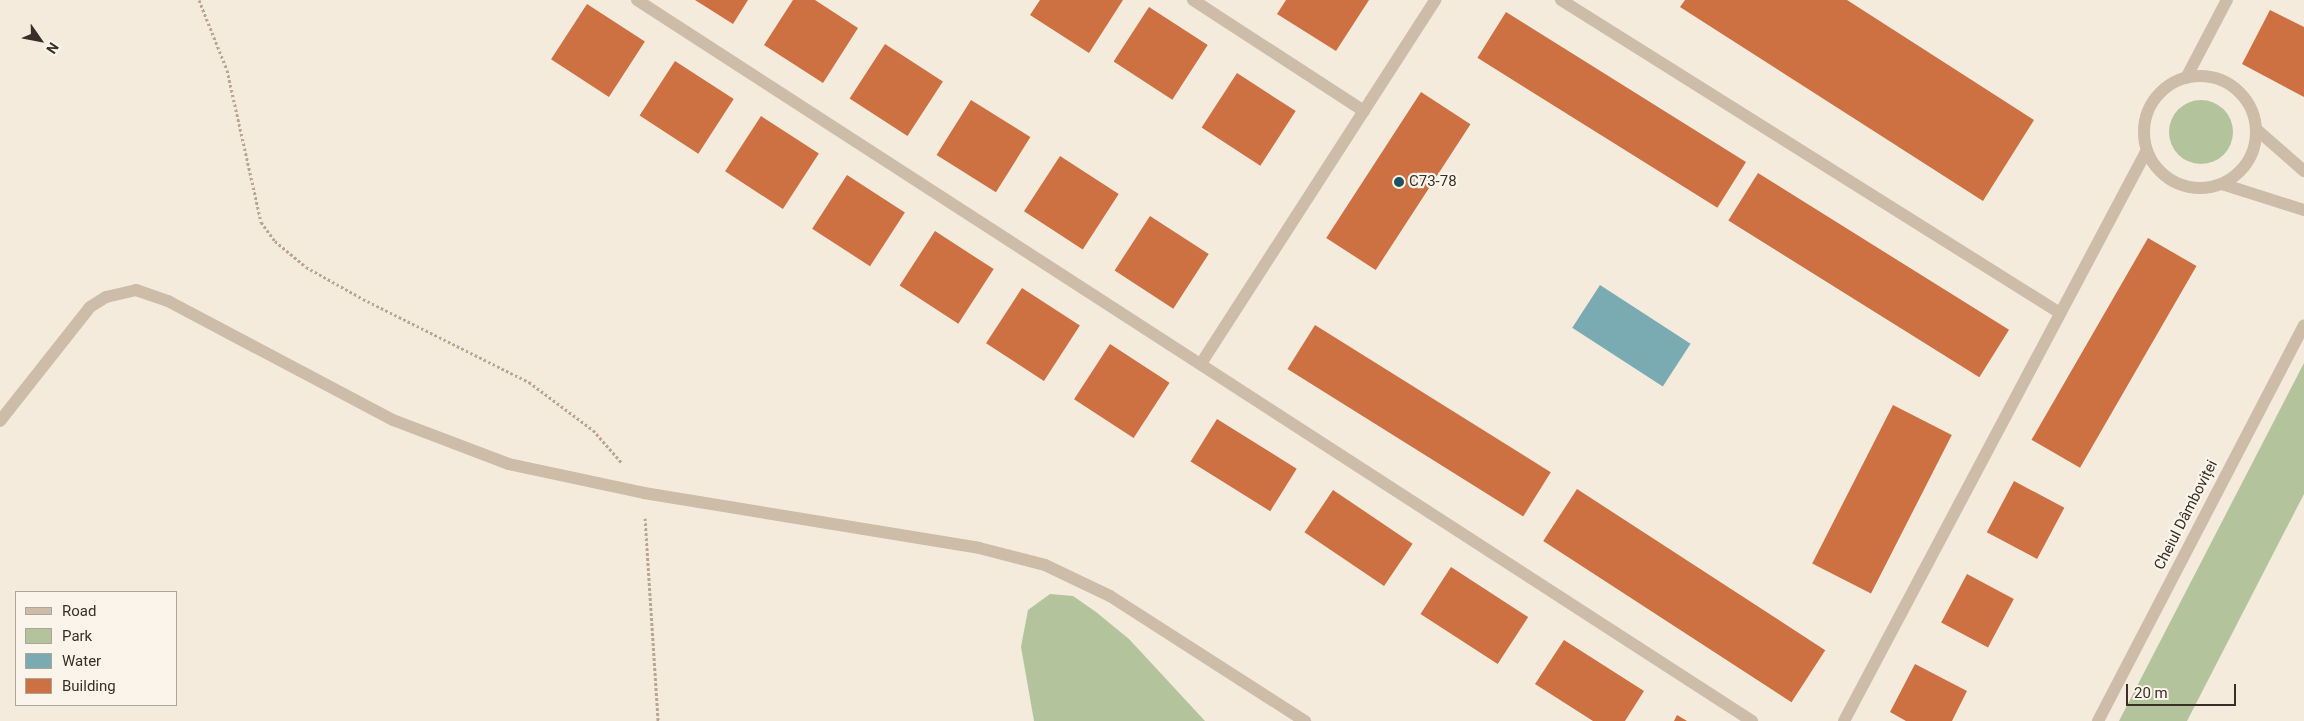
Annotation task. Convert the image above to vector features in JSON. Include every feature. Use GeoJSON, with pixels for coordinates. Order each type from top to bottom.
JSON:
{"type":"FeatureCollection","features":[{"type":"Feature","properties":{"kind":"street"},"geometry":{"type":"LineString","coordinates":[[637,0],[1202,362],[1752,721]]}},
{"type":"Feature","properties":{"kind":"street"},"geometry":{"type":"LineString","coordinates":[[1193,0],[1364,111]]}},
{"type":"Feature","properties":{"kind":"street"},"geometry":{"type":"LineString","coordinates":[[1202,362],[1435,0]]}},
{"type":"Feature","properties":{"kind":"street"},"geometry":{"type":"LineString","coordinates":[[1561,0],[2060,313]]}},
{"type":"Feature","properties":{"kind":"street"},"geometry":{"type":"LineString","coordinates":[[2186,78],[2227,0]]}},
{"type":"Feature","properties":{"kind":"street"},"geometry":{"type":"LineString","coordinates":[[2222,184],[2248,162],[2256,129],[2253,113],[2234,87],[2211,78],[2186,78],[2160,93],[2151,106],[2144,135],[2147,150],[2155,167],[2186,187],[2222,184],[2304,210]]}},
{"type":"Feature","properties":{"kind":"street"},"geometry":{"type":"LineString","coordinates":[[2256,129],[2304,170]]}},
{"type":"Feature","properties":{"kind":"street"},"geometry":{"type":"LineString","coordinates":[[1844,721],[2147,150]]}},
{"type":"Feature","properties":{"kind":"street"},"geometry":{"type":"LineString","coordinates":[[0,421],[90,308],[106,297],[136,290],[168,301],[349,400],[439,440],[508,464],[644,493],[979,548],[1045,564],[1110,596],[1305,721]]}},
{"type":"Feature","properties":{"kind":"street","name":"Cheiul Dâmboviței"},"geometry":{"type":"LineString","coordinates":[[2098,721],[2304,325]]}},
{"type":"Feature","properties":{"kind":"path"},"geometry":{"type":"LineString","coordinates":[[199,0],[227,70],[261,222],[275,242],[314,272],[427,333],[498,364],[559,402],[616,454],[644,493],[658,721]]}},
{"type":"Feature","properties":{"kind":"green space"},"geometry":{"type":"Polygon","coordinates":[[[2201,100],[2213,102],[2224,109],[2231,120],[2233,132],[2231,144],[2224,155],[2213,162],[2201,164],[2189,162],[2178,155],[2171,144],[2169,132],[2171,120],[2178,109],[2189,102],[2201,100]]]}},
{"type":"Feature","properties":{"kind":"green space"},"geometry":{"type":"Polygon","coordinates":[[[2304,363],[2304,494],[2187,721],[2119,721],[2304,363]]]}},
{"type":"Feature","properties":{"kind":"green space"},"geometry":{"type":"Polygon","coordinates":[[[1050,594],[1073,596],[1129,639],[1205,721],[1034,721],[1021,647],[1028,610],[1050,594]]]}},
{"type":"Feature","properties":{"kind":"water"},"geometry":{"type":"Polygon","coordinates":[[[1600,285],[1691,344],[1663,387],[1572,328],[1600,285]]]}},
{"type":"Feature","properties":{"kind":"building"},"geometry":{"type":"Polygon","coordinates":[[[695,0],[748,0],[733,24],[695,0]]]}},
{"type":"Feature","properties":{"kind":"building"},"geometry":{"type":"Polygon","coordinates":[[[793,0],[815,0],[858,28],[823,83],[764,45],[793,0]]]}},
{"type":"Feature","properties":{"kind":"building"},"geometry":{"type":"Polygon","coordinates":[[[1040,0],[1123,0],[1089,53],[1030,15],[1040,0]]]}},
{"type":"Feature","properties":{"kind":"building"},"geometry":{"type":"Polygon","coordinates":[[[1286,0],[1369,0],[1336,51],[1277,14],[1286,0]]]}},
{"type":"Feature","properties":{"kind":"building"},"geometry":{"type":"Polygon","coordinates":[[[1685,0],[1847,0],[2034,120],[1983,201],[1680,7],[1685,0]]]}},
{"type":"Feature","properties":{"kind":"building"},"geometry":{"type":"Polygon","coordinates":[[[587,4],[645,42],[609,97],[551,59],[587,4]]]}},
{"type":"Feature","properties":{"kind":"building"},"geometry":{"type":"Polygon","coordinates":[[[1149,7],[1208,45],[1172,100],[1114,62],[1149,7]]]}},
{"type":"Feature","properties":{"kind":"building"},"geometry":{"type":"Polygon","coordinates":[[[2270,10],[2304,27],[2304,97],[2242,64],[2270,10]]]}},
{"type":"Feature","properties":{"kind":"building"},"geometry":{"type":"Polygon","coordinates":[[[1506,12],[1746,162],[1717,208],[1477,58],[1506,12]]]}},
{"type":"Feature","properties":{"kind":"building"},"geometry":{"type":"Polygon","coordinates":[[[885,44],[943,82],[907,136],[850,99],[885,44]]]}},
{"type":"Feature","properties":{"kind":"building"},"geometry":{"type":"Polygon","coordinates":[[[675,61],[734,99],[698,154],[640,116],[675,61]]]}},
{"type":"Feature","properties":{"kind":"building"},"geometry":{"type":"Polygon","coordinates":[[[1237,73],[1296,111],[1260,166],[1202,128],[1237,73]]]}},
{"type":"Feature","properties":{"kind":"building","name":"C73-78"},"geometry":{"type":"Polygon","coordinates":[[[1421,92],[1470,124],[1376,270],[1326,238],[1421,92]]]}},
{"type":"Feature","properties":{"kind":"building"},"geometry":{"type":"Polygon","coordinates":[[[971,100],[1030,137],[996,192],[937,155],[971,100]]]}},
{"type":"Feature","properties":{"kind":"building"},"geometry":{"type":"Polygon","coordinates":[[[761,116],[819,154],[783,209],[725,171],[761,116]]]}},
{"type":"Feature","properties":{"kind":"building"},"geometry":{"type":"Polygon","coordinates":[[[1060,156],[1119,194],[1083,249],[1024,211],[1060,156]]]}},
{"type":"Feature","properties":{"kind":"building"},"geometry":{"type":"Polygon","coordinates":[[[1758,173],[2009,330],[1979,377],[1728,220],[1758,173]]]}},
{"type":"Feature","properties":{"kind":"building"},"geometry":{"type":"Polygon","coordinates":[[[847,175],[905,213],[870,266],[812,229],[847,175]]]}},
{"type":"Feature","properties":{"kind":"building"},"geometry":{"type":"Polygon","coordinates":[[[1150,216],[1209,254],[1173,309],[1115,271],[1150,216]]]}},
{"type":"Feature","properties":{"kind":"building"},"geometry":{"type":"Polygon","coordinates":[[[935,231],[994,269],[958,324],[900,286],[935,231]]]}},
{"type":"Feature","properties":{"kind":"building"},"geometry":{"type":"Polygon","coordinates":[[[2148,238],[2196,266],[2080,468],[2032,440],[2148,238]]]}},
{"type":"Feature","properties":{"kind":"building"},"geometry":{"type":"Polygon","coordinates":[[[1022,288],[1080,326],[1044,381],[986,343],[1022,288]]]}},
{"type":"Feature","properties":{"kind":"building"},"geometry":{"type":"Polygon","coordinates":[[[1315,325],[1551,472],[1523,516],[1287,369],[1315,325]]]}},
{"type":"Feature","properties":{"kind":"building"},"geometry":{"type":"Polygon","coordinates":[[[1110,344],[1170,383],[1134,438],[1074,399],[1110,344]]]}},
{"type":"Feature","properties":{"kind":"building"},"geometry":{"type":"Polygon","coordinates":[[[1893,405],[1952,435],[1871,594],[1812,564],[1893,405]]]}},
{"type":"Feature","properties":{"kind":"building"},"geometry":{"type":"Polygon","coordinates":[[[1217,419],[1297,469],[1270,511],[1191,461],[1217,419]]]}},
{"type":"Feature","properties":{"kind":"building"},"geometry":{"type":"Polygon","coordinates":[[[2014,481],[2064,508],[2037,559],[1987,532],[2014,481]]]}},
{"type":"Feature","properties":{"kind":"building"},"geometry":{"type":"Polygon","coordinates":[[[1577,489],[1825,650],[1791,702],[1543,541],[1577,489]]]}},
{"type":"Feature","properties":{"kind":"building"},"geometry":{"type":"Polygon","coordinates":[[[1333,490],[1413,544],[1384,586],[1304,532],[1333,490]]]}},
{"type":"Feature","properties":{"kind":"building"},"geometry":{"type":"Polygon","coordinates":[[[1451,567],[1528,617],[1498,664],[1421,614],[1451,567]]]}},
{"type":"Feature","properties":{"kind":"building"},"geometry":{"type":"Polygon","coordinates":[[[1967,574],[2014,599],[1988,647],[1941,623],[1967,574]]]}},
{"type":"Feature","properties":{"kind":"building"},"geometry":{"type":"Polygon","coordinates":[[[1564,640],[1644,691],[1625,721],[1593,721],[1535,684],[1564,640]]]}},
{"type":"Feature","properties":{"kind":"building"},"geometry":{"type":"Polygon","coordinates":[[[1915,664],[1967,691],[1952,721],[1906,721],[1890,712],[1915,664]]]}},
{"type":"Feature","properties":{"kind":"building"},"geometry":{"type":"Polygon","coordinates":[[[1677,715],[1687,721],[1674,721],[1677,715]]]}},
{"type":"Feature","properties":{"kind":"place","name":"C73-78"},"geometry":{"type":"Point","coordinates":[1399,182]}}]}
